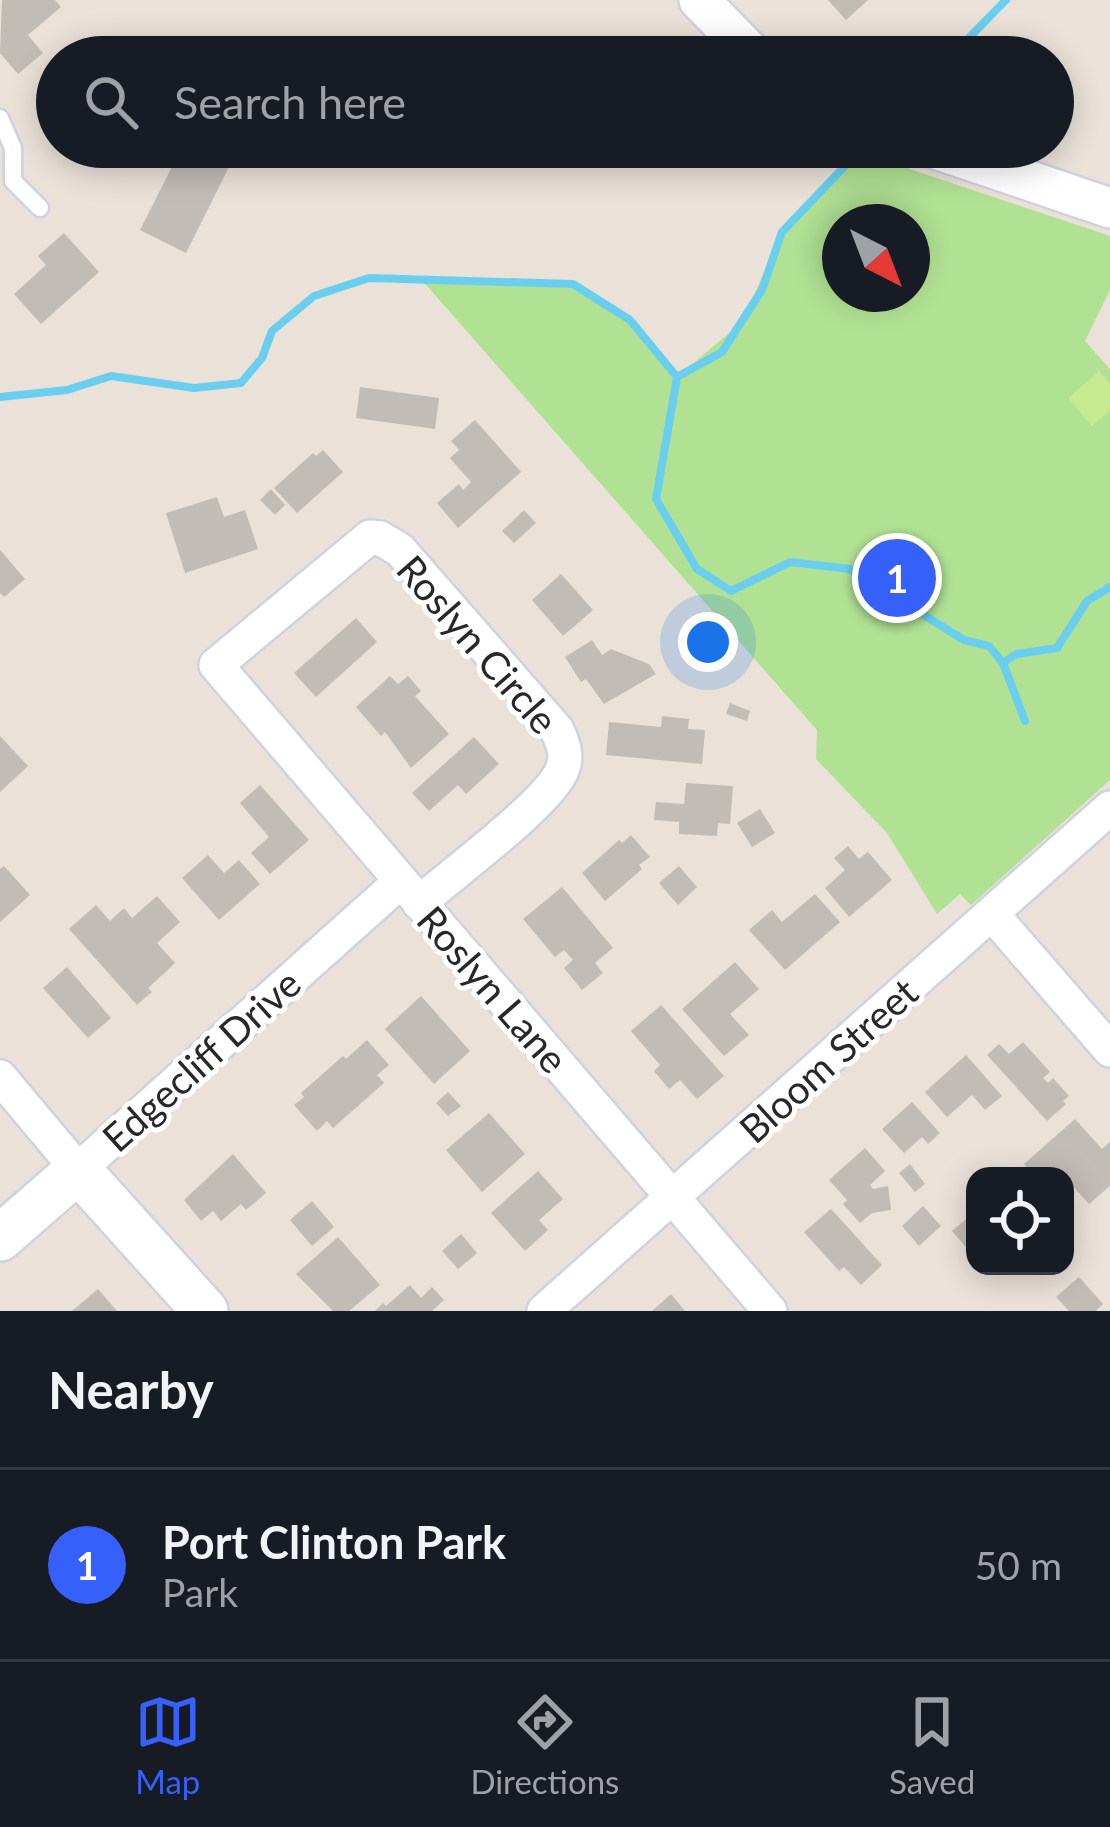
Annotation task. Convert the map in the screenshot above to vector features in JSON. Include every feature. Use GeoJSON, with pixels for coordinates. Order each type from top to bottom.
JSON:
{"type":"FeatureCollection","features":[{"type":"Feature","properties":{"kind":"main road","name":"Edgecliff Drive"},"geometry":{"type":"LineString","coordinates":[[0,1238],[78,1170]]}},
{"type":"Feature","properties":{"kind":"main road"},"geometry":{"type":"LineString","coordinates":[[78,1170],[205,1311]]}},
{"type":"Feature","properties":{"kind":"street"},"geometry":{"type":"LineString","coordinates":[[699,0],[734,36]]}},
{"type":"Feature","properties":{"kind":"street"},"geometry":{"type":"LineString","coordinates":[[992,168],[1110,208]]}},
{"type":"Feature","properties":{"kind":"street","name":"Roslyn Circle"},"geometry":{"type":"LineString","coordinates":[[217,665],[370,537],[380,538],[400,550],[557,730],[566,749],[562,772],[544,795],[410,892]]}},
{"type":"Feature","properties":{"kind":"street","name":"Roslyn Lane"},"geometry":{"type":"LineString","coordinates":[[217,665],[770,1311]]}},
{"type":"Feature","properties":{"kind":"street","name":"Bloom Street"},"geometry":{"type":"LineString","coordinates":[[544,1311],[1110,808]]}},
{"type":"Feature","properties":{"kind":"street","name":"Edgecliff Drive"},"geometry":{"type":"LineString","coordinates":[[78,1170],[410,892]]}},
{"type":"Feature","properties":{"kind":"street"},"geometry":{"type":"LineString","coordinates":[[992,914],[1110,1050]]}},
{"type":"Feature","properties":{"kind":"street"},"geometry":{"type":"LineString","coordinates":[[0,1077],[78,1170]]}},
{"type":"Feature","properties":{"kind":"lane"},"geometry":{"type":"LineString","coordinates":[[0,118],[13,148],[13,181],[40,208]]}},
{"type":"Feature","properties":{"kind":"green space"},"geometry":{"type":"Polygon","coordinates":[[[844,168],[907,168],[1110,236],[1110,290],[1085,341],[1110,369],[1110,780],[971,905],[960,894],[937,914],[887,833],[816,759],[817,730],[420,278],[573,284],[630,320],[677,377],[742,322],[782,232],[844,168]]]}},
{"type":"Feature","properties":{"kind":"green space"},"geometry":{"type":"Polygon","coordinates":[[[1099,371],[1110,384],[1110,411],[1092,426],[1068,398],[1099,371]]]}},
{"type":"Feature","properties":{"kind":"building"},"geometry":{"type":"Polygon","coordinates":[[[2,0],[55,0],[61,7],[28,35],[36,45],[36,59],[18,74],[0,53],[2,0]]]}},
{"type":"Feature","properties":{"kind":"building"},"geometry":{"type":"Polygon","coordinates":[[[828,0],[868,0],[846,20],[828,0]]]}},
{"type":"Feature","properties":{"kind":"building"},"geometry":{"type":"Polygon","coordinates":[[[171,168],[228,168],[186,253],[140,230],[171,168]]]}},
{"type":"Feature","properties":{"kind":"building"},"geometry":{"type":"Polygon","coordinates":[[[64,233],[99,272],[41,324],[14,294],[46,265],[38,256],[64,233]]]}},
{"type":"Feature","properties":{"kind":"building"},"geometry":{"type":"Polygon","coordinates":[[[360,387],[439,398],[435,429],[356,418],[360,387]]]}},
{"type":"Feature","properties":{"kind":"building"},"geometry":{"type":"Polygon","coordinates":[[[475,420],[521,472],[458,528],[437,503],[459,484],[463,490],[471,482],[450,458],[459,450],[451,441],[475,420]]]}},
{"type":"Feature","properties":{"kind":"building"},"geometry":{"type":"Polygon","coordinates":[[[323,450],[343,472],[297,513],[274,488],[313,453],[316,456],[323,450]]]}},
{"type":"Feature","properties":{"kind":"building"},"geometry":{"type":"Polygon","coordinates":[[[271,489],[285,505],[275,515],[260,500],[271,489]]]}},
{"type":"Feature","properties":{"kind":"building"},"geometry":{"type":"Polygon","coordinates":[[[217,497],[224,517],[245,510],[258,549],[185,573],[166,513],[217,497]]]}},
{"type":"Feature","properties":{"kind":"building"},"geometry":{"type":"Polygon","coordinates":[[[524,510],[536,523],[514,543],[502,531],[524,510]]]}},
{"type":"Feature","properties":{"kind":"building"},"geometry":{"type":"Polygon","coordinates":[[[0,550],[25,579],[4,597],[0,593],[0,550]]]}},
{"type":"Feature","properties":{"kind":"building"},"geometry":{"type":"Polygon","coordinates":[[[561,574],[593,610],[563,636],[532,600],[561,574]]]}},
{"type":"Feature","properties":{"kind":"building"},"geometry":{"type":"Polygon","coordinates":[[[356,618],[377,642],[316,697],[294,673],[356,618]]]}},
{"type":"Feature","properties":{"kind":"building"},"geometry":{"type":"Polygon","coordinates":[[[592,640],[602,655],[611,649],[649,664],[656,674],[604,704],[586,679],[581,682],[565,657],[592,640]]]}},
{"type":"Feature","properties":{"kind":"building"},"geometry":{"type":"Polygon","coordinates":[[[390,676],[398,684],[408,676],[421,691],[415,696],[449,734],[411,768],[385,732],[381,736],[356,707],[390,676]]]}},
{"type":"Feature","properties":{"kind":"building"},"geometry":{"type":"Polygon","coordinates":[[[730,703],[750,711],[747,721],[726,714],[730,703]]]}},
{"type":"Feature","properties":{"kind":"building"},"geometry":{"type":"Polygon","coordinates":[[[662,716],[689,719],[688,729],[705,730],[702,764],[606,755],[609,722],[661,727],[662,716]]]}},
{"type":"Feature","properties":{"kind":"building"},"geometry":{"type":"Polygon","coordinates":[[[0,736],[28,766],[0,792],[0,736]]]}},
{"type":"Feature","properties":{"kind":"building"},"geometry":{"type":"Polygon","coordinates":[[[474,737],[499,764],[466,794],[458,785],[429,811],[412,793],[474,737]]]}},
{"type":"Feature","properties":{"kind":"building"},"geometry":{"type":"Polygon","coordinates":[[[686,783],[733,786],[730,824],[718,823],[717,836],[679,834],[679,822],[654,820],[656,802],[684,804],[686,783]]]}},
{"type":"Feature","properties":{"kind":"building"},"geometry":{"type":"Polygon","coordinates":[[[260,785],[309,840],[270,874],[251,853],[269,837],[240,803],[260,785]]]}},
{"type":"Feature","properties":{"kind":"building"},"geometry":{"type":"Polygon","coordinates":[[[760,809],[775,833],[752,847],[737,823],[760,809]]]}},
{"type":"Feature","properties":{"kind":"building"},"geometry":{"type":"Polygon","coordinates":[[[631,835],[650,857],[605,901],[582,873],[631,835]]]}},
{"type":"Feature","properties":{"kind":"building"},"geometry":{"type":"Polygon","coordinates":[[[848,846],[859,859],[868,852],[892,880],[849,917],[825,888],[845,870],[834,858],[848,846]]]}},
{"type":"Feature","properties":{"kind":"building"},"geometry":{"type":"Polygon","coordinates":[[[208,855],[224,873],[239,860],[260,884],[219,920],[182,878],[208,855]]]}},
{"type":"Feature","properties":{"kind":"building"},"geometry":{"type":"Polygon","coordinates":[[[4,866],[30,895],[0,922],[0,869],[4,866]]]}},
{"type":"Feature","properties":{"kind":"building"},"geometry":{"type":"Polygon","coordinates":[[[679,866],[697,887],[678,905],[659,883],[679,866]]]}},
{"type":"Feature","properties":{"kind":"building"},"geometry":{"type":"Polygon","coordinates":[[[562,887],[613,948],[595,963],[603,973],[582,990],[564,968],[573,960],[564,950],[555,957],[523,919],[562,887]]]}},
{"type":"Feature","properties":{"kind":"building"},"geometry":{"type":"Polygon","coordinates":[[[815,894],[840,922],[785,970],[749,930],[772,910],[782,922],[815,894]]]}},
{"type":"Feature","properties":{"kind":"building"},"geometry":{"type":"Polygon","coordinates":[[[157,896],[180,922],[157,943],[175,963],[137,1005],[69,929],[96,905],[110,921],[124,908],[132,918],[157,896]]]}},
{"type":"Feature","properties":{"kind":"building"},"geometry":{"type":"Polygon","coordinates":[[[735,962],[759,989],[730,1014],[749,1035],[724,1056],[682,1009],[735,962]]]}},
{"type":"Feature","properties":{"kind":"building"},"geometry":{"type":"Polygon","coordinates":[[[67,967],[111,1018],[88,1038],[43,988],[67,967]]]}},
{"type":"Feature","properties":{"kind":"building"},"geometry":{"type":"Polygon","coordinates":[[[421,996],[470,1051],[434,1084],[385,1029],[421,996]]]}},
{"type":"Feature","properties":{"kind":"building"},"geometry":{"type":"Polygon","coordinates":[[[661,1005],[724,1076],[697,1099],[680,1080],[669,1089],[654,1071],[660,1065],[631,1031],[661,1005]]]}},
{"type":"Feature","properties":{"kind":"building"},"geometry":{"type":"Polygon","coordinates":[[[367,1040],[389,1065],[377,1075],[384,1083],[333,1128],[327,1121],[317,1131],[294,1105],[304,1097],[301,1093],[367,1040]]]}},
{"type":"Feature","properties":{"kind":"building"},"geometry":{"type":"Polygon","coordinates":[[[1023,1042],[1050,1072],[1043,1078],[1048,1083],[1053,1078],[1069,1096],[1047,1121],[987,1055],[999,1044],[1009,1054],[1023,1042]]]}},
{"type":"Feature","properties":{"kind":"building"},"geometry":{"type":"Polygon","coordinates":[[[966,1055],[1002,1096],[985,1110],[972,1095],[947,1117],[925,1092],[966,1055]]]}},
{"type":"Feature","properties":{"kind":"building"},"geometry":{"type":"Polygon","coordinates":[[[448,1092],[461,1106],[448,1116],[436,1103],[448,1092]]]}},
{"type":"Feature","properties":{"kind":"building"},"geometry":{"type":"Polygon","coordinates":[[[912,1102],[940,1133],[928,1144],[922,1137],[904,1153],[882,1129],[912,1102]]]}},
{"type":"Feature","properties":{"kind":"building"},"geometry":{"type":"Polygon","coordinates":[[[489,1113],[525,1154],[482,1192],[446,1150],[489,1113]]]}},
{"type":"Feature","properties":{"kind":"building"},"geometry":{"type":"Polygon","coordinates":[[[1075,1119],[1102,1149],[1110,1142],[1110,1186],[1089,1204],[1074,1187],[1074,1167],[1024,1164],[1075,1119]]]}},
{"type":"Feature","properties":{"kind":"building"},"geometry":{"type":"Polygon","coordinates":[[[865,1148],[885,1171],[870,1185],[873,1189],[888,1186],[891,1210],[872,1213],[860,1223],[829,1180],[865,1148]]]}},
{"type":"Feature","properties":{"kind":"building"},"geometry":{"type":"Polygon","coordinates":[[[233,1154],[266,1193],[246,1210],[241,1204],[221,1221],[213,1211],[201,1221],[184,1200],[233,1154]]]}},
{"type":"Feature","properties":{"kind":"building"},"geometry":{"type":"Polygon","coordinates":[[[910,1164],[925,1184],[915,1192],[899,1173],[910,1164]]]}},
{"type":"Feature","properties":{"kind":"building"},"geometry":{"type":"Polygon","coordinates":[[[538,1171],[563,1199],[539,1220],[548,1230],[525,1251],[491,1213],[538,1171]]]}},
{"type":"Feature","properties":{"kind":"building"},"geometry":{"type":"Polygon","coordinates":[[[312,1201],[334,1227],[312,1246],[290,1220],[312,1201]]]}},
{"type":"Feature","properties":{"kind":"building"},"geometry":{"type":"Polygon","coordinates":[[[923,1206],[941,1226],[919,1246],[902,1226],[923,1206]]]}},
{"type":"Feature","properties":{"kind":"building"},"geometry":{"type":"Polygon","coordinates":[[[831,1209],[882,1265],[861,1285],[844,1267],[839,1271],[804,1232],[831,1209]]]}},
{"type":"Feature","properties":{"kind":"building"},"geometry":{"type":"Polygon","coordinates":[[[966,1219],[966,1247],[952,1231],[966,1219]]]}},
{"type":"Feature","properties":{"kind":"building"},"geometry":{"type":"Polygon","coordinates":[[[461,1234],[477,1253],[458,1269],[442,1251],[461,1234]]]}},
{"type":"Feature","properties":{"kind":"building"},"geometry":{"type":"Polygon","coordinates":[[[338,1237],[380,1285],[349,1311],[333,1311],[296,1274],[338,1237]]]}},
{"type":"Feature","properties":{"kind":"building"},"geometry":{"type":"Polygon","coordinates":[[[1079,1277],[1103,1304],[1096,1311],[1069,1311],[1056,1297],[1079,1277]]]}},
{"type":"Feature","properties":{"kind":"building"},"geometry":{"type":"Polygon","coordinates":[[[410,1285],[421,1298],[432,1287],[444,1300],[432,1311],[375,1311],[383,1303],[386,1306],[410,1285]]]}},
{"type":"Feature","properties":{"kind":"building"},"geometry":{"type":"Polygon","coordinates":[[[98,1289],[117,1311],[72,1311],[98,1289]]]}},
{"type":"Feature","properties":{"kind":"building"},"geometry":{"type":"Polygon","coordinates":[[[671,1294],[685,1311],[652,1311],[671,1294]]]}},
{"type":"Feature","properties":{"kind":"waterway"},"geometry":{"type":"LineString","coordinates":[[971,36],[1006,0]]}},
{"type":"Feature","properties":{"kind":"waterway"},"geometry":{"type":"LineString","coordinates":[[0,397],[67,390],[111,376],[194,388],[241,383],[262,358],[272,331],[314,296],[369,278],[573,284],[630,320],[677,377],[722,352],[762,290],[782,232],[843,168]]}},
{"type":"Feature","properties":{"kind":"waterway"},"geometry":{"type":"LineString","coordinates":[[677,377],[656,499],[697,569],[731,591],[790,562],[850,569],[964,640],[989,646],[1003,663],[1016,654],[1057,648],[1087,601],[1110,587]]}},
{"type":"Feature","properties":{"kind":"waterway"},"geometry":{"type":"LineString","coordinates":[[1003,663],[1025,721]]}},
{"type":"Feature","properties":{"kind":"place","name":"Port Clinton Park"},"geometry":{"type":"Point","coordinates":[897,578]}}]}
